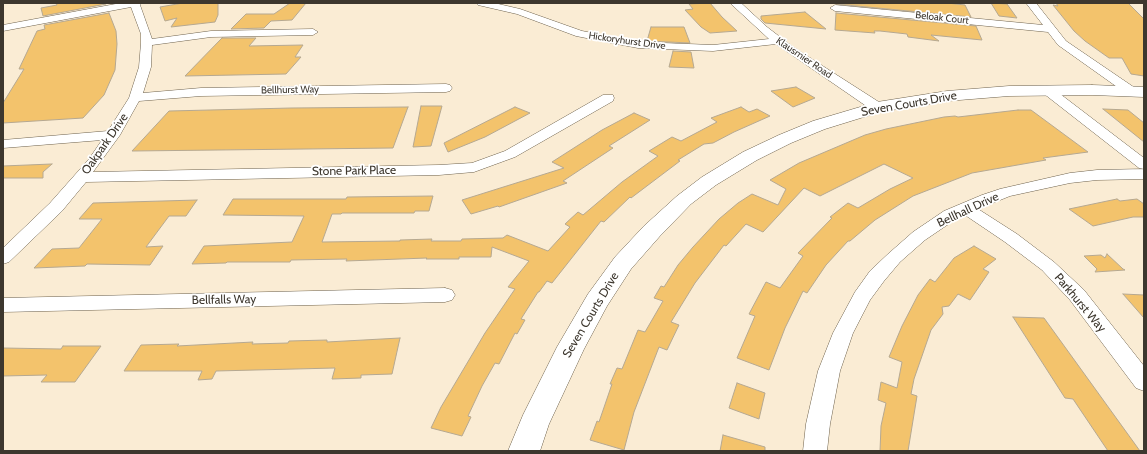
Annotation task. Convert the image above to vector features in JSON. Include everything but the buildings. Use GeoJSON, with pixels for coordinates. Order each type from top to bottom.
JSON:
{"type":"FeatureCollection","features":[{"type":"Feature","properties":{"kind":"street"},"geometry":{"type":"LineString","coordinates":[[3,28],[135,3]]}},
{"type":"Feature","properties":{"kind":"street","name":"Oakpark Drive"},"geometry":{"type":"LineString","coordinates":[[3,258],[42,221],[82,176],[114,135],[135,98],[145,67],[147,43],[146,34],[135,3]]}},
{"type":"Feature","properties":{"kind":"street","name":"Hickoryhurst Drive"},"geometry":{"type":"LineString","coordinates":[[481,3],[520,12],[580,34],[638,45],[713,48],[778,40]]}},
{"type":"Feature","properties":{"kind":"street","name":"Klausmier Road"},"geometry":{"type":"LineString","coordinates":[[735,3],[749,17],[778,40],[878,108]]}},
{"type":"Feature","properties":{"kind":"street"},"geometry":{"type":"LineString","coordinates":[[1031,3],[1062,43],[1138,92]]}},
{"type":"Feature","properties":{"kind":"street","name":"Beloak Court"},"geometry":{"type":"LineString","coordinates":[[835,8],[1050,29]]}},
{"type":"Feature","properties":{"kind":"street"},"geometry":{"type":"LineString","coordinates":[[147,43],[210,34],[313,32]]}},
{"type":"Feature","properties":{"kind":"street","name":"Bellhurst Way"},"geometry":{"type":"LineString","coordinates":[[135,98],[191,92],[446,88]]}},
{"type":"Feature","properties":{"kind":"street"},"geometry":{"type":"LineString","coordinates":[[1047,90],[1144,165]]}},
{"type":"Feature","properties":{"kind":"street","name":"Seven Courts Drive"},"geometry":{"type":"LineString","coordinates":[[524,451],[534,424],[553,382],[597,301],[623,262],[684,200],[709,181],[750,156],[819,125],[878,108],[948,96],[986,92],[1047,90],[1138,92]]}},
{"type":"Feature","properties":{"kind":"street","name":"Stone Park Place"},"geometry":{"type":"LineString","coordinates":[[82,176],[439,170],[474,167],[510,154],[608,98]]}},
{"type":"Feature","properties":{"kind":"street"},"geometry":{"type":"LineString","coordinates":[[3,144],[114,135]]}},
{"type":"Feature","properties":{"kind":"street","name":"Bellhall Drive"},"geometry":{"type":"LineString","coordinates":[[815,451],[818,424],[829,371],[843,333],[862,297],[890,263],[919,236],[936,224],[966,208],[1006,192],[1048,182],[1097,175],[1144,174]]}},
{"type":"Feature","properties":{"kind":"street","name":"Parkhurst Way"},"geometry":{"type":"LineString","coordinates":[[966,208],[1011,238],[1048,266],[1077,295],[1144,382]]}},
{"type":"Feature","properties":{"kind":"street","name":"Bellfalls Way"},"geometry":{"type":"LineString","coordinates":[[3,305],[445,295]]}}]}
